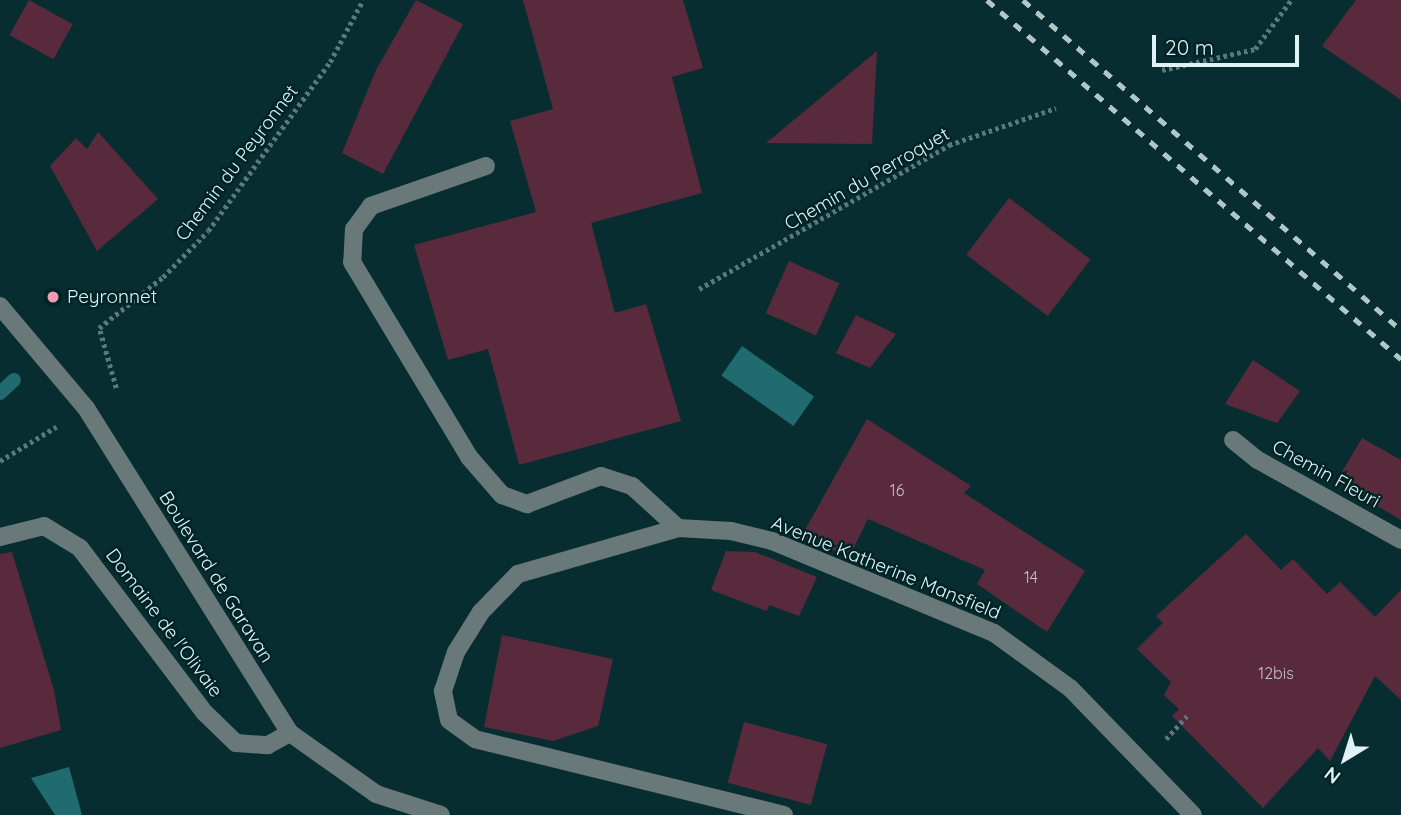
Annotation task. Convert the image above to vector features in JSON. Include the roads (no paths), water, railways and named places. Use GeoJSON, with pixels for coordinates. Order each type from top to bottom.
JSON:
{"type":"FeatureCollection","features":[{"type":"Feature","properties":{"kind":"street"},"geometry":{"type":"LineString","coordinates":[[486,166],[371,206],[354,229],[352,262],[469,457],[502,495],[527,505],[601,476],[632,486],[678,528]]}},
{"type":"Feature","properties":{"kind":"street","name":"Boulevard de Garavan"},"geometry":{"type":"LineString","coordinates":[[0,306],[86,408],[290,733],[376,793],[441,815]]}},
{"type":"Feature","properties":{"kind":"street","name":"Chemin Fleuri"},"geometry":{"type":"LineString","coordinates":[[1233,440],[1258,460],[1401,540]]}},
{"type":"Feature","properties":{"kind":"street","name":"Domaine de l'Olivaie"},"geometry":{"type":"LineString","coordinates":[[0,537],[44,526],[80,548],[205,713],[236,743],[268,745],[290,733]]}},
{"type":"Feature","properties":{"kind":"street","name":"Avenue Katherine Mansfield"},"geometry":{"type":"LineString","coordinates":[[784,815],[475,739],[449,720],[443,691],[456,652],[481,612],[518,574],[678,528],[731,531],[772,541],[994,633],[1070,689],[1193,815]]}},
{"type":"Feature","properties":{"kind":"water"},"geometry":{"type":"Polygon","coordinates":[[[742,346],[814,396],[793,426],[721,375],[742,346]]]}},
{"type":"Feature","properties":{"kind":"water"},"geometry":{"type":"Polygon","coordinates":[[[69,767],[82,815],[55,815],[31,778],[69,767]]]}},
{"type":"Feature","properties":{"kind":"waterway"},"geometry":{"type":"LineString","coordinates":[[0,393],[14,380]]}},
{"type":"Feature","properties":{"kind":"railway"},"geometry":{"type":"LineString","coordinates":[[987,0],[1401,359]]}},
{"type":"Feature","properties":{"kind":"railway"},"geometry":{"type":"LineString","coordinates":[[1023,0],[1401,330]]}},
{"type":"Feature","properties":{"kind":"place","name":"Peyronnet"},"geometry":{"type":"Point","coordinates":[53,297]}}]}
